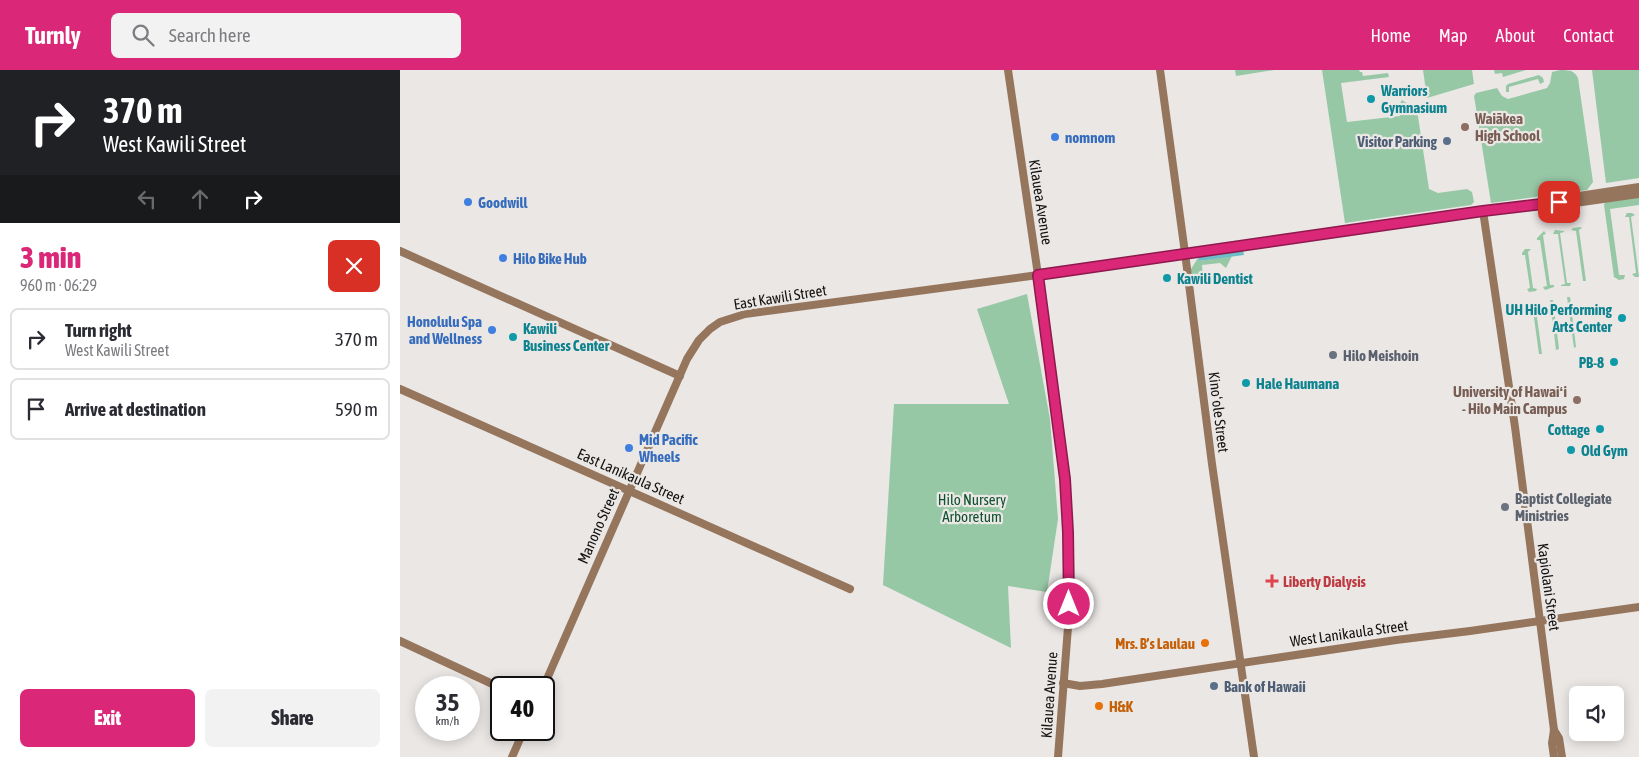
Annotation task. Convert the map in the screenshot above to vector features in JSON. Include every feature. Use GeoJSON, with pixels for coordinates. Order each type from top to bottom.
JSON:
{"type":"FeatureCollection","features":[{"type":"Feature","properties":{"kind":"street","name":"Kilauea Avenue"},"geometry":{"type":"LineString","coordinates":[[1008,70],[1065,479],[1068,532],[1068,614],[1058,757]]}},
{"type":"Feature","properties":{"kind":"street","name":"Kinoʻole Street"},"geometry":{"type":"LineString","coordinates":[[1160,70],[1212,464],[1254,757]]}},
{"type":"Feature","properties":{"kind":"street"},"geometry":{"type":"LineString","coordinates":[[1559,202],[1572,197],[1639,187]]}},
{"type":"Feature","properties":{"kind":"street"},"geometry":{"type":"LineString","coordinates":[[1559,202],[1575,203],[1639,194]]}},
{"type":"Feature","properties":{"kind":"street","name":"East Kawili Street"},"geometry":{"type":"LineString","coordinates":[[680,376],[694,348],[704,335],[716,324],[737,316],[1483,211],[1559,202]]}},
{"type":"Feature","properties":{"kind":"street","name":"Kapiolani Street"},"geometry":{"type":"LineString","coordinates":[[1483,211],[1515,427],[1554,730],[1552,743],[1554,757]]}},
{"type":"Feature","properties":{"kind":"street"},"geometry":{"type":"LineString","coordinates":[[400,252],[680,376]]}},
{"type":"Feature","properties":{"kind":"street","name":"Manono Street"},"geometry":{"type":"LineString","coordinates":[[548,676],[680,376]]}},
{"type":"Feature","properties":{"kind":"street","name":"East Lanikaula Street"},"geometry":{"type":"LineString","coordinates":[[400,389],[850,589]]}},
{"type":"Feature","properties":{"kind":"street","name":"West Lanikaula Street"},"geometry":{"type":"LineString","coordinates":[[1063,683],[1080,686],[1102,684],[1241,662],[1639,607]]}},
{"type":"Feature","properties":{"kind":"street"},"geometry":{"type":"LineString","coordinates":[[400,641],[490,683]]}},
{"type":"Feature","properties":{"kind":"street","name":"Kapiolani Street"},"geometry":{"type":"LineString","coordinates":[[1554,730],[1559,738],[1562,757]]}},
{"type":"Feature","properties":{"kind":"street"},"geometry":{"type":"LineString","coordinates":[[512,757],[519,741]]}},
{"type":"Feature","properties":{"kind":"green space"},"geometry":{"type":"Polygon","coordinates":[[[1235,70],[1274,70],[1236,76],[1235,70]]]}},
{"type":"Feature","properties":{"kind":"green space"},"geometry":{"type":"Polygon","coordinates":[[[1322,70],[1359,70],[1363,76],[1388,73],[1389,77],[1341,83],[1347,122],[1400,116],[1399,105],[1402,100],[1417,110],[1429,189],[1438,193],[1467,189],[1472,192],[1474,202],[1471,205],[1345,223],[1322,70]]]}},
{"type":"Feature","properties":{"kind":"green space"},"geometry":{"type":"Polygon","coordinates":[[[1423,70],[1472,70],[1474,84],[1427,98],[1423,70]]]}},
{"type":"Feature","properties":{"kind":"green space"},"geometry":{"type":"Polygon","coordinates":[[[1494,70],[1526,70],[1503,77],[1502,73],[1495,74],[1494,70]]]}},
{"type":"Feature","properties":{"kind":"green space"},"geometry":{"type":"Polygon","coordinates":[[[1560,70],[1571,71],[1578,78],[1593,182],[1587,190],[1491,203],[1474,96],[1476,93],[1497,88],[1502,96],[1508,99],[1547,88],[1552,72],[1560,70]]]}},
{"type":"Feature","properties":{"kind":"green space"},"geometry":{"type":"Polygon","coordinates":[[[1592,70],[1639,70],[1639,178],[1606,183],[1592,70]]]}},
{"type":"Feature","properties":{"kind":"green space"},"geometry":{"type":"Polygon","coordinates":[[[1539,75],[1543,78],[1544,82],[1540,84],[1538,79],[1509,87],[1509,92],[1506,92],[1508,84],[1539,75]]]}},
{"type":"Feature","properties":{"kind":"green space"},"geometry":{"type":"Polygon","coordinates":[[[1639,197],[1639,205],[1610,209],[1619,275],[1625,275],[1624,279],[1619,280],[1614,277],[1604,205],[1605,202],[1639,197]]]}},
{"type":"Feature","properties":{"kind":"green space"},"geometry":{"type":"Polygon","coordinates":[[[1627,213],[1635,215],[1631,217],[1639,277],[1635,277],[1632,274],[1636,273],[1629,217],[1625,217],[1627,213]]]}},
{"type":"Feature","properties":{"kind":"green space"},"geometry":{"type":"Polygon","coordinates":[[[1582,228],[1579,230],[1586,281],[1583,281],[1576,231],[1571,230],[1582,228]]]}},
{"type":"Feature","properties":{"kind":"green space"},"geometry":{"type":"Polygon","coordinates":[[[1555,230],[1564,231],[1560,233],[1567,283],[1571,283],[1570,286],[1561,286],[1565,284],[1558,234],[1553,234],[1555,230]]]}},
{"type":"Feature","properties":{"kind":"green space"},"geometry":{"type":"Polygon","coordinates":[[[1544,231],[1546,234],[1543,235],[1550,285],[1554,285],[1554,287],[1545,290],[1543,287],[1547,286],[1540,240],[1537,240],[1544,231]]]}},
{"type":"Feature","properties":{"kind":"green space"},"geometry":{"type":"Polygon","coordinates":[[[1525,249],[1531,249],[1528,252],[1533,288],[1537,289],[1536,291],[1529,292],[1527,289],[1530,288],[1525,255],[1522,255],[1525,249]]]}},
{"type":"Feature","properties":{"kind":"green space"},"geometry":{"type":"Polygon","coordinates":[[[1232,256],[1226,268],[1220,263],[1202,265],[1203,277],[1191,278],[1191,269],[1198,258],[1199,261],[1232,256]]]}},
{"type":"Feature","properties":{"kind":"green space","name":"Hilo Nursery Arboretum"},"geometry":{"type":"Polygon","coordinates":[[[1027,294],[1050,419],[1058,519],[1047,592],[1008,586],[1011,648],[883,585],[894,404],[1009,404],[977,309],[1027,294]]]}},
{"type":"Feature","properties":{"kind":"green space"},"geometry":{"type":"Polygon","coordinates":[[[1567,297],[1570,297],[1576,347],[1574,348],[1567,297]]]}},
{"type":"Feature","properties":{"kind":"green space"},"geometry":{"type":"Polygon","coordinates":[[[1550,300],[1553,300],[1559,349],[1556,350],[1550,300]]]}},
{"type":"Feature","properties":{"kind":"green space"},"geometry":{"type":"Polygon","coordinates":[[[1532,303],[1535,303],[1542,354],[1539,354],[1532,303]]]}},
{"type":"Feature","properties":{"kind":"water"},"geometry":{"type":"Polygon","coordinates":[[[1243,250],[1244,255],[1199,261],[1198,258],[1213,254],[1243,250]]]}},
{"type":"Feature","properties":{"kind":"place","name":"Warriors Gymnasium"},"geometry":{"type":"Point","coordinates":[1371,99]}},
{"type":"Feature","properties":{"kind":"place","name":"Waiākea High School"},"geometry":{"type":"Point","coordinates":[1465,127]}},
{"type":"Feature","properties":{"kind":"place","name":"nomnom"},"geometry":{"type":"Point","coordinates":[1055,137]}},
{"type":"Feature","properties":{"kind":"place","name":"Visitor Parking"},"geometry":{"type":"Point","coordinates":[1447,141]}},
{"type":"Feature","properties":{"kind":"place","name":"Goodwill"},"geometry":{"type":"Point","coordinates":[468,202]}},
{"type":"Feature","properties":{"kind":"place","name":"Hilo Bike Hub"},"geometry":{"type":"Point","coordinates":[503,258]}},
{"type":"Feature","properties":{"kind":"place","name":"Kawili Dentist"},"geometry":{"type":"Point","coordinates":[1167,278]}},
{"type":"Feature","properties":{"kind":"place","name":"UH Hilo Performing Arts Center"},"geometry":{"type":"Point","coordinates":[1622,318]}},
{"type":"Feature","properties":{"kind":"place","name":"Honolulu Spa and Wellness"},"geometry":{"type":"Point","coordinates":[492,330]}},
{"type":"Feature","properties":{"kind":"place","name":"Kawili Business Center"},"geometry":{"type":"Point","coordinates":[513,337]}},
{"type":"Feature","properties":{"kind":"place","name":"Hilo Meishoin"},"geometry":{"type":"Point","coordinates":[1333,355]}},
{"type":"Feature","properties":{"kind":"place","name":"PB-8"},"geometry":{"type":"Point","coordinates":[1614,362]}},
{"type":"Feature","properties":{"kind":"place","name":"Hale Haumana"},"geometry":{"type":"Point","coordinates":[1246,383]}},
{"type":"Feature","properties":{"kind":"place","name":"University of Hawaiʻi - Hilo Main Campus"},"geometry":{"type":"Point","coordinates":[1577,400]}},
{"type":"Feature","properties":{"kind":"place","name":"Cottage"},"geometry":{"type":"Point","coordinates":[1600,429]}},
{"type":"Feature","properties":{"kind":"place","name":"Mid Pacific Wheels"},"geometry":{"type":"Point","coordinates":[629,448]}},
{"type":"Feature","properties":{"kind":"place","name":"Old Gym"},"geometry":{"type":"Point","coordinates":[1571,450]}},
{"type":"Feature","properties":{"kind":"place","name":"Baptist Collegiate Ministries"},"geometry":{"type":"Point","coordinates":[1505,507]}},
{"type":"Feature","properties":{"kind":"place","name":"Liberty Dialysis"},"geometry":{"type":"Point","coordinates":[1272,581]}},
{"type":"Feature","properties":{"kind":"place","name":"Mrs. B’s Laulau"},"geometry":{"type":"Point","coordinates":[1205,643]}},
{"type":"Feature","properties":{"kind":"place","name":"Bank of Hawaii"},"geometry":{"type":"Point","coordinates":[1214,686]}},
{"type":"Feature","properties":{"kind":"place","name":"H&K"},"geometry":{"type":"Point","coordinates":[1099,706]}},
{"type":"Feature","properties":{"kind":"route"},"geometry":{"type":"LineString","coordinates":[[1069,604],[1065,479],[1038,275],[1483,211],[1559,202]]}}]}
